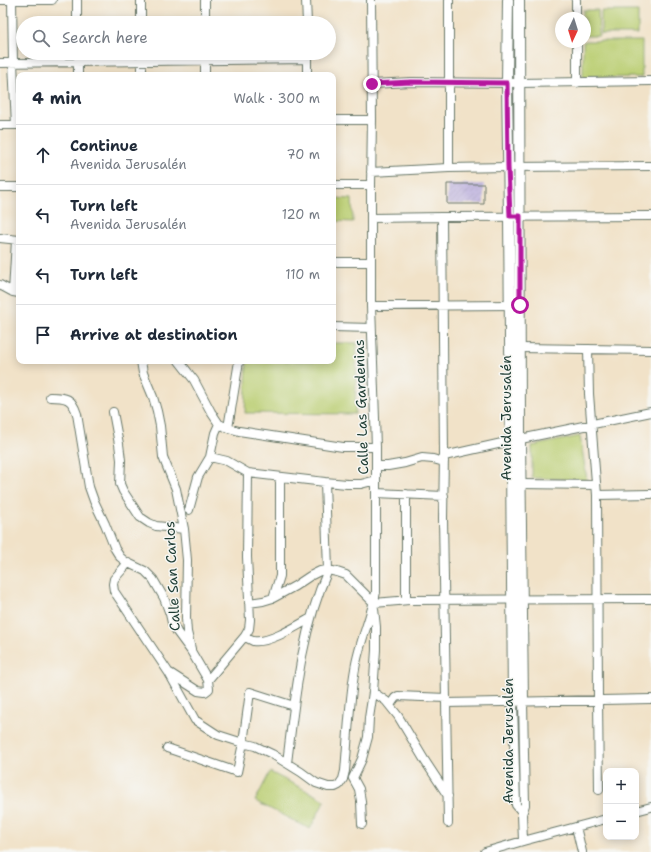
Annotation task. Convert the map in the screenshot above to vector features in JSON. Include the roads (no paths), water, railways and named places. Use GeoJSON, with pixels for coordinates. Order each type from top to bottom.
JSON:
{"type":"FeatureCollection","features":[{"type":"Feature","properties":{"kind":"street"},"geometry":{"type":"LineString","coordinates":[[0,0],[52,0]]}},
{"type":"Feature","properties":{"kind":"street"},"geometry":{"type":"LineString","coordinates":[[12,0],[13,63],[16,110]]}},
{"type":"Feature","properties":{"kind":"street"},"geometry":{"type":"LineString","coordinates":[[77,0],[77,16]]}},
{"type":"Feature","properties":{"kind":"street"},"geometry":{"type":"LineString","coordinates":[[141,0],[141,16]]}},
{"type":"Feature","properties":{"kind":"street"},"geometry":{"type":"LineString","coordinates":[[205,0],[205,16]]}},
{"type":"Feature","properties":{"kind":"street"},"geometry":{"type":"LineString","coordinates":[[306,0],[306,16]]}},
{"type":"Feature","properties":{"kind":"street","name":"Calle Las Gardenias"},"geometry":{"type":"LineString","coordinates":[[343,779],[355,668],[376,592],[376,447],[371,306],[371,0]]}},
{"type":"Feature","properties":{"kind":"street"},"geometry":{"type":"LineString","coordinates":[[449,0],[449,168]]}},
{"type":"Feature","properties":{"kind":"street","name":"Avenida Jerusalén"},"geometry":{"type":"LineString","coordinates":[[508,0],[508,167],[515,216]]}},
{"type":"Feature","properties":{"kind":"street","name":"Avenida Jerusalén"},"geometry":{"type":"LineString","coordinates":[[519,0],[519,166],[515,216],[518,702],[516,806],[522,812],[523,841]]}},
{"type":"Feature","properties":{"kind":"street"},"geometry":{"type":"LineString","coordinates":[[576,0],[576,12]]}},
{"type":"Feature","properties":{"kind":"street"},"geometry":{"type":"LineString","coordinates":[[576,48],[577,83]]}},
{"type":"Feature","properties":{"kind":"street"},"geometry":{"type":"LineString","coordinates":[[0,63],[46,60]]}},
{"type":"Feature","properties":{"kind":"street"},"geometry":{"type":"LineString","coordinates":[[78,60],[78,72]]}},
{"type":"Feature","properties":{"kind":"street"},"geometry":{"type":"LineString","coordinates":[[142,60],[142,72]]}},
{"type":"Feature","properties":{"kind":"street"},"geometry":{"type":"LineString","coordinates":[[205,60],[205,72]]}},
{"type":"Feature","properties":{"kind":"street"},"geometry":{"type":"LineString","coordinates":[[307,60],[307,72]]}},
{"type":"Feature","properties":{"kind":"street"},"geometry":{"type":"LineString","coordinates":[[372,84],[411,82],[651,82]]}},
{"type":"Feature","properties":{"kind":"street"},"geometry":{"type":"LineString","coordinates":[[336,120],[372,120]]}},
{"type":"Feature","properties":{"kind":"street"},"geometry":{"type":"LineString","coordinates":[[0,125],[16,125]]}},
{"type":"Feature","properties":{"kind":"street"},"geometry":{"type":"LineString","coordinates":[[371,172],[519,166],[651,166]]}},
{"type":"Feature","properties":{"kind":"street"},"geometry":{"type":"LineString","coordinates":[[336,185],[371,185]]}},
{"type":"Feature","properties":{"kind":"street"},"geometry":{"type":"LineString","coordinates":[[0,187],[16,187]]}},
{"type":"Feature","properties":{"kind":"street"},"geometry":{"type":"LineString","coordinates":[[371,218],[651,216]]}},
{"type":"Feature","properties":{"kind":"street"},"geometry":{"type":"LineString","coordinates":[[442,217],[443,518],[448,823]]}},
{"type":"Feature","properties":{"kind":"street"},"geometry":{"type":"LineString","coordinates":[[0,238],[16,240]]}},
{"type":"Feature","properties":{"kind":"street"},"geometry":{"type":"LineString","coordinates":[[336,262],[371,262]]}},
{"type":"Feature","properties":{"kind":"street"},"geometry":{"type":"LineString","coordinates":[[0,285],[16,293]]}},
{"type":"Feature","properties":{"kind":"street"},"geometry":{"type":"LineString","coordinates":[[371,306],[515,305]]}},
{"type":"Feature","properties":{"kind":"street","name":"Avenida Jerusalén"},"geometry":{"type":"LineString","coordinates":[[515,305],[520,348],[516,440],[520,484],[517,600]]}},
{"type":"Feature","properties":{"kind":"street"},"geometry":{"type":"LineString","coordinates":[[336,327],[372,328]]}},
{"type":"Feature","properties":{"kind":"street"},"geometry":{"type":"LineString","coordinates":[[520,348],[651,350]]}},
{"type":"Feature","properties":{"kind":"street"},"geometry":{"type":"LineString","coordinates":[[588,349],[589,394],[597,495],[599,790]]}},
{"type":"Feature","properties":{"kind":"street","name":"Calle San Carlos"},"geometry":{"type":"LineString","coordinates":[[142,364],[143,373],[157,411],[163,456],[176,489],[184,529],[187,560],[186,618],[191,651]]}},
{"type":"Feature","properties":{"kind":"street"},"geometry":{"type":"LineString","coordinates":[[181,364],[194,380],[219,424],[228,428],[343,447],[376,447]]}},
{"type":"Feature","properties":{"kind":"street"},"geometry":{"type":"LineString","coordinates":[[228,428],[239,364]]}},
{"type":"Feature","properties":{"kind":"street"},"geometry":{"type":"LineString","coordinates":[[50,397],[65,398],[72,402],[75,406],[89,487],[115,548],[120,557],[128,563],[145,571],[153,579],[164,598],[172,623],[208,680],[209,689],[205,692],[198,691],[170,673]]}},
{"type":"Feature","properties":{"kind":"street"},"geometry":{"type":"LineString","coordinates":[[113,412],[119,444],[120,484],[123,491],[140,517],[149,523],[156,526],[184,529]]}},
{"type":"Feature","properties":{"kind":"street"},"geometry":{"type":"LineString","coordinates":[[376,466],[405,464],[422,458],[444,459],[516,440],[651,412]]}},
{"type":"Feature","properties":{"kind":"street"},"geometry":{"type":"LineString","coordinates":[[190,510],[198,477],[210,457],[219,424]]}},
{"type":"Feature","properties":{"kind":"street"},"geometry":{"type":"LineString","coordinates":[[210,457],[227,461],[248,473],[325,482],[361,484],[376,480]]}},
{"type":"Feature","properties":{"kind":"street"},"geometry":{"type":"LineString","coordinates":[[208,680],[245,636],[249,629],[250,620],[247,557],[248,473]]}},
{"type":"Feature","properties":{"kind":"street"},"geometry":{"type":"LineString","coordinates":[[273,598],[280,576],[280,477]]}},
{"type":"Feature","properties":{"kind":"street"},"geometry":{"type":"LineString","coordinates":[[287,763],[301,658],[311,618],[328,570],[325,482]]}},
{"type":"Feature","properties":{"kind":"street"},"geometry":{"type":"LineString","coordinates":[[520,484],[596,484]]}},
{"type":"Feature","properties":{"kind":"street"},"geometry":{"type":"LineString","coordinates":[[376,493],[444,496]]}},
{"type":"Feature","properties":{"kind":"street"},"geometry":{"type":"LineString","coordinates":[[406,494],[406,600]]}},
{"type":"Feature","properties":{"kind":"street"},"geometry":{"type":"LineString","coordinates":[[597,495],[651,494]]}},
{"type":"Feature","properties":{"kind":"street"},"geometry":{"type":"LineString","coordinates":[[128,563],[114,579],[114,590],[170,673],[195,720],[218,735],[255,746],[287,763],[316,783],[328,787],[335,787],[343,779],[353,778]]}},
{"type":"Feature","properties":{"kind":"street"},"geometry":{"type":"LineString","coordinates":[[249,603],[273,598],[310,576],[320,571],[328,570],[346,575],[374,603],[376,627],[374,692],[369,718],[368,737],[362,759],[353,778]]}},
{"type":"Feature","properties":{"kind":"street"},"geometry":{"type":"LineString","coordinates":[[374,603],[406,600],[651,599]]}},
{"type":"Feature","properties":{"kind":"street"},"geometry":{"type":"LineString","coordinates":[[245,636],[252,641],[262,641],[274,638],[311,618]]}},
{"type":"Feature","properties":{"kind":"street"},"geometry":{"type":"LineString","coordinates":[[167,748],[237,772],[243,743],[250,692],[294,706]]}},
{"type":"Feature","properties":{"kind":"street"},"geometry":{"type":"LineString","coordinates":[[374,692],[386,701],[398,716],[448,796]]}},
{"type":"Feature","properties":{"kind":"street"},"geometry":{"type":"LineString","coordinates":[[390,705],[398,696],[446,700],[518,702],[651,699]]}},
{"type":"Feature","properties":{"kind":"street"},"geometry":{"type":"LineString","coordinates":[[353,778],[359,789],[362,824]]}},
{"type":"Feature","properties":{"kind":"street"},"geometry":{"type":"LineString","coordinates":[[639,810],[651,807]]}},
{"type":"Feature","properties":{"kind":"street"},"geometry":{"type":"LineString","coordinates":[[486,852],[603,820]]}},
{"type":"Feature","properties":{"kind":"street"},"geometry":{"type":"LineString","coordinates":[[576,827],[582,852]]}}]}
